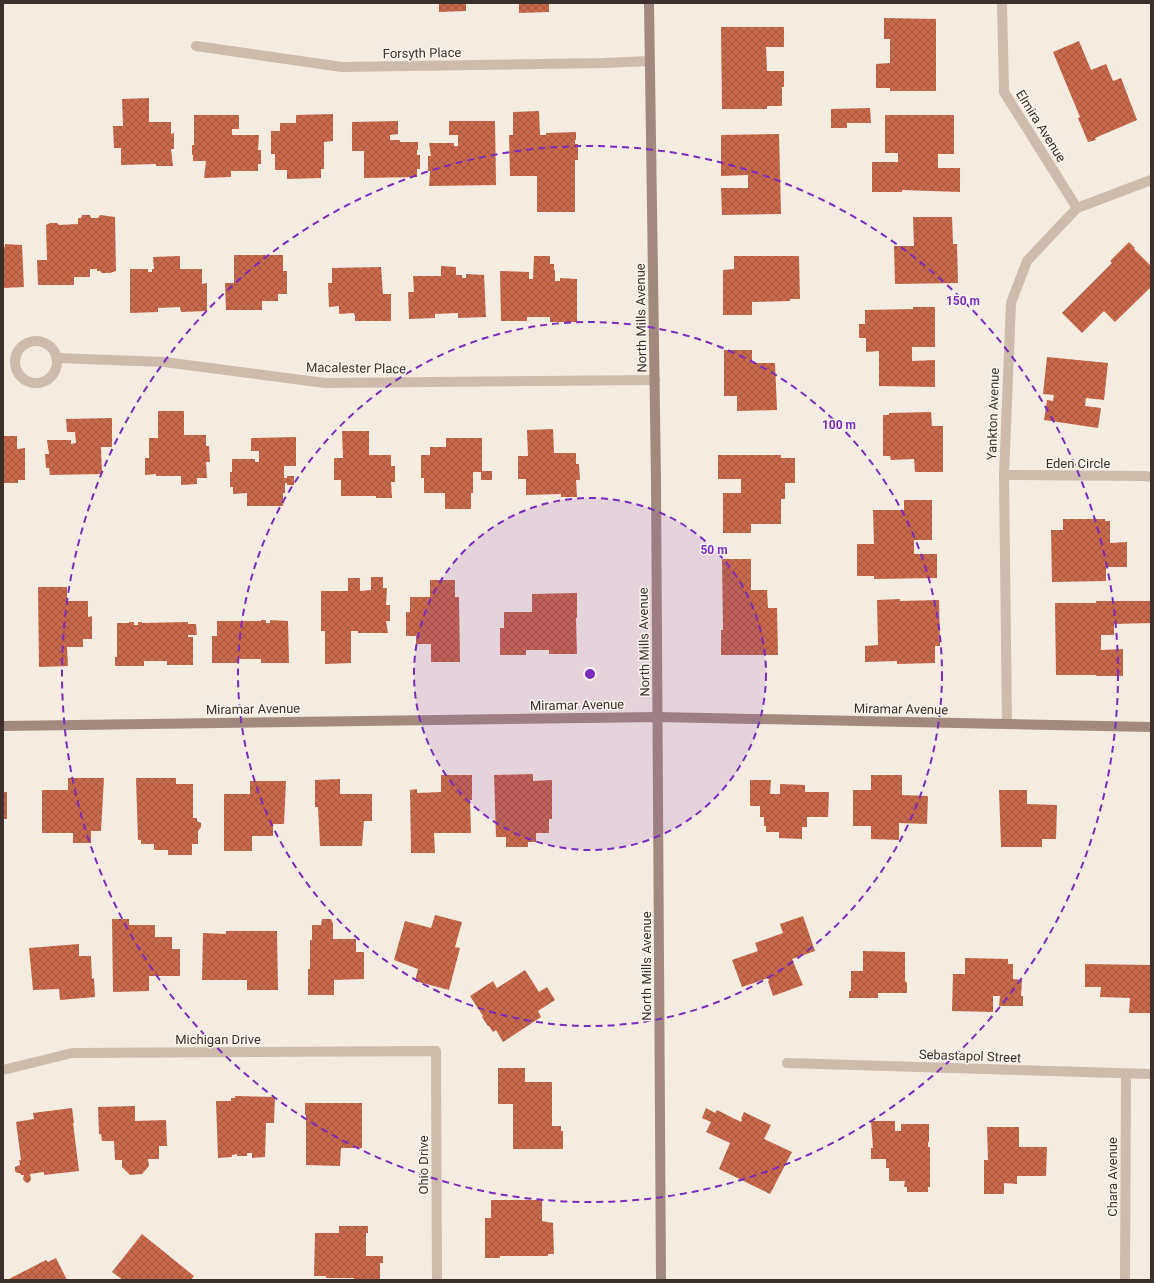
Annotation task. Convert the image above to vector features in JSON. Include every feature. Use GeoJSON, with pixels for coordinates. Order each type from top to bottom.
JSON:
{"type":"FeatureCollection","features":[{"type":"Feature","properties":{"kind":"main road","name":"North Mills Avenue"},"geometry":{"type":"LineString","coordinates":[[649,3],[655,380],[661,1280]]}},
{"type":"Feature","properties":{"kind":"main road","name":"Miramar Avenue"},"geometry":{"type":"LineString","coordinates":[[3,726],[658,717],[1151,727]]}},
{"type":"Feature","properties":{"kind":"street","name":"Elmira Avenue"},"geometry":{"type":"LineString","coordinates":[[1002,3],[1004,92],[1077,208]]}},
{"type":"Feature","properties":{"kind":"street","name":"Forsyth Place"},"geometry":{"type":"LineString","coordinates":[[196,46],[342,67],[649,61]]}},
{"type":"Feature","properties":{"kind":"street","name":"Yankton Avenue"},"geometry":{"type":"LineString","coordinates":[[1007,724],[1004,475],[1011,303],[1027,261],[1077,208],[1151,180]]}},
{"type":"Feature","properties":{"kind":"street"},"geometry":{"type":"LineString","coordinates":[[33,340],[49,344],[57,358],[56,367],[53,374],[47,380],[39,383],[30,382],[23,379],[17,372],[14,365],[15,356],[19,349],[25,343],[33,340]]}},
{"type":"Feature","properties":{"kind":"street","name":"Macalester Place"},"geometry":{"type":"LineString","coordinates":[[57,358],[164,362],[325,383],[655,380]]}},
{"type":"Feature","properties":{"kind":"street","name":"Eden Circle"},"geometry":{"type":"LineString","coordinates":[[1004,475],[1145,476],[1151,478]]}},
{"type":"Feature","properties":{"kind":"street","name":"Michigan Drive"},"geometry":{"type":"LineString","coordinates":[[3,1070],[72,1053],[436,1051]]}},
{"type":"Feature","properties":{"kind":"street","name":"Ohio Drive"},"geometry":{"type":"LineString","coordinates":[[436,1051],[437,1280]]}},
{"type":"Feature","properties":{"kind":"street","name":"Sebastapol Street"},"geometry":{"type":"LineString","coordinates":[[787,1063],[1151,1074]]}},
{"type":"Feature","properties":{"kind":"street","name":"Chara Avenue"},"geometry":{"type":"LineString","coordinates":[[1125,1280],[1126,1074]]}},
{"type":"Feature","properties":{"kind":"building"},"geometry":{"type":"Polygon","coordinates":[[[439,3],[466,3],[466,11],[439,12],[439,3]]]}},
{"type":"Feature","properties":{"kind":"building"},"geometry":{"type":"Polygon","coordinates":[[[519,3],[549,3],[549,12],[519,13],[519,3]]]}},
{"type":"Feature","properties":{"kind":"building"},"geometry":{"type":"Polygon","coordinates":[[[884,18],[936,19],[936,91],[890,91],[890,88],[876,88],[876,64],[890,63],[890,39],[884,39],[884,18]]]}},
{"type":"Feature","properties":{"kind":"building"},"geometry":{"type":"Polygon","coordinates":[[[721,27],[784,27],[784,47],[766,47],[767,71],[784,71],[782,106],[767,106],[767,109],[722,109],[721,27]]]}},
{"type":"Feature","properties":{"kind":"building"},"geometry":{"type":"Polygon","coordinates":[[[1079,41],[1091,70],[1106,64],[1113,81],[1121,78],[1137,120],[1095,138],[1096,140],[1088,142],[1078,118],[1080,117],[1053,52],[1079,41]]]}},
{"type":"Feature","properties":{"kind":"building"},"geometry":{"type":"Polygon","coordinates":[[[149,98],[149,122],[171,122],[171,134],[174,133],[174,149],[171,149],[173,166],[156,166],[156,164],[121,165],[121,148],[114,148],[113,126],[123,126],[122,99],[149,98]]]}},
{"type":"Feature","properties":{"kind":"building"},"geometry":{"type":"Polygon","coordinates":[[[870,108],[871,123],[847,123],[847,128],[831,128],[831,109],[870,108]]]}},
{"type":"Feature","properties":{"kind":"building"},"geometry":{"type":"Polygon","coordinates":[[[539,111],[540,135],[546,135],[546,133],[576,132],[575,144],[578,144],[578,160],[575,160],[575,212],[537,212],[537,176],[510,176],[509,135],[513,135],[513,112],[539,111]]]}},
{"type":"Feature","properties":{"kind":"building"},"geometry":{"type":"Polygon","coordinates":[[[333,114],[333,141],[324,142],[324,169],[321,169],[321,178],[287,179],[287,170],[275,170],[275,154],[271,154],[271,131],[280,131],[280,123],[296,123],[296,115],[333,114]]]}},
{"type":"Feature","properties":{"kind":"building"},"geometry":{"type":"Polygon","coordinates":[[[194,115],[239,115],[239,129],[232,129],[232,135],[259,135],[258,150],[261,150],[261,164],[258,164],[258,171],[231,171],[231,177],[204,178],[206,161],[193,161],[192,155],[192,145],[194,145],[194,115]]]}},
{"type":"Feature","properties":{"kind":"building"},"geometry":{"type":"Polygon","coordinates":[[[885,115],[954,115],[954,154],[938,154],[938,168],[960,168],[960,192],[902,190],[902,192],[872,192],[872,162],[898,162],[898,153],[885,153],[885,115]]]}},
{"type":"Feature","properties":{"kind":"building"},"geometry":{"type":"Polygon","coordinates":[[[398,121],[398,134],[390,135],[390,140],[400,140],[400,142],[418,142],[417,155],[420,155],[420,169],[417,169],[417,177],[364,178],[364,151],[352,151],[352,122],[398,121]]]}},
{"type":"Feature","properties":{"kind":"building"},"geometry":{"type":"Polygon","coordinates":[[[449,121],[495,121],[496,185],[429,186],[430,171],[428,171],[428,156],[431,156],[429,143],[454,143],[454,146],[458,146],[458,135],[449,135],[449,121]]]}},
{"type":"Feature","properties":{"kind":"building"},"geometry":{"type":"Polygon","coordinates":[[[779,134],[781,214],[722,215],[721,188],[748,188],[748,175],[721,176],[721,135],[779,134]]]}},
{"type":"Feature","properties":{"kind":"building"},"geometry":{"type":"Polygon","coordinates":[[[82,215],[90,215],[91,218],[98,218],[100,215],[115,217],[116,271],[102,273],[97,271],[97,269],[90,269],[90,277],[74,277],[74,285],[38,285],[37,260],[47,260],[46,225],[50,223],[57,223],[59,225],[78,224],[78,218],[81,218],[82,215]]]}},
{"type":"Feature","properties":{"kind":"building"},"geometry":{"type":"Polygon","coordinates":[[[913,217],[952,217],[953,244],[957,244],[958,283],[895,284],[894,246],[914,246],[913,217]]]}},
{"type":"Feature","properties":{"kind":"building"},"geometry":{"type":"Polygon","coordinates":[[[1129,242],[1151,266],[1151,287],[1115,322],[1104,311],[1082,333],[1062,313],[1112,263],[1110,261],[1129,242]]]}},
{"type":"Feature","properties":{"kind":"building"},"geometry":{"type":"Polygon","coordinates":[[[5,244],[22,245],[24,287],[3,288],[3,247],[5,247],[5,244]]]}},
{"type":"Feature","properties":{"kind":"building"},"geometry":{"type":"Polygon","coordinates":[[[234,255],[283,255],[283,271],[287,271],[287,294],[278,294],[278,301],[262,301],[262,310],[226,310],[225,283],[234,283],[234,255]]]}},
{"type":"Feature","properties":{"kind":"building"},"geometry":{"type":"Polygon","coordinates":[[[180,256],[180,269],[202,269],[202,284],[207,283],[207,311],[181,312],[180,307],[158,308],[158,312],[130,313],[130,269],[148,269],[148,272],[152,272],[152,269],[154,269],[153,257],[180,256]]]}},
{"type":"Feature","properties":{"kind":"building"},"geometry":{"type":"Polygon","coordinates":[[[534,256],[550,256],[550,264],[554,264],[555,281],[560,281],[560,278],[577,279],[577,322],[550,322],[550,317],[527,317],[527,321],[501,321],[500,271],[529,272],[529,279],[533,279],[534,256]]]}},
{"type":"Feature","properties":{"kind":"building"},"geometry":{"type":"Polygon","coordinates":[[[734,256],[799,256],[800,299],[790,299],[790,301],[752,302],[752,315],[723,315],[723,270],[734,269],[734,256]]]}},
{"type":"Feature","properties":{"kind":"building"},"geometry":{"type":"Polygon","coordinates":[[[441,266],[456,267],[456,275],[462,275],[462,278],[466,278],[466,274],[484,275],[486,317],[458,318],[458,313],[435,314],[435,318],[409,319],[408,292],[414,292],[413,276],[441,276],[441,266]]]}},
{"type":"Feature","properties":{"kind":"building"},"geometry":{"type":"Polygon","coordinates":[[[381,267],[383,294],[391,294],[391,321],[355,321],[354,313],[339,314],[339,306],[329,307],[328,283],[332,283],[332,268],[381,267]]]}},
{"type":"Feature","properties":{"kind":"building"},"geometry":{"type":"Polygon","coordinates":[[[913,307],[935,307],[935,347],[912,347],[912,361],[935,360],[935,387],[879,386],[879,351],[866,352],[866,338],[859,338],[859,324],[865,324],[865,310],[913,309],[913,307]]]}},
{"type":"Feature","properties":{"kind":"building"},"geometry":{"type":"Polygon","coordinates":[[[724,350],[752,350],[752,363],[775,363],[777,410],[737,411],[737,396],[724,396],[724,350]]]}},
{"type":"Feature","properties":{"kind":"building"},"geometry":{"type":"Polygon","coordinates":[[[1047,357],[1108,363],[1104,400],[1086,398],[1085,406],[1101,408],[1098,428],[1044,420],[1047,400],[1053,401],[1054,395],[1043,394],[1047,357]]]}},
{"type":"Feature","properties":{"kind":"building"},"geometry":{"type":"Polygon","coordinates":[[[158,411],[184,411],[184,435],[206,435],[206,446],[209,446],[210,462],[206,462],[207,478],[197,478],[197,484],[181,485],[181,476],[156,476],[156,474],[145,475],[145,458],[149,458],[149,438],[158,438],[158,411]]]}},
{"type":"Feature","properties":{"kind":"building"},"geometry":{"type":"Polygon","coordinates":[[[931,412],[932,426],[943,426],[943,472],[915,472],[914,459],[891,460],[890,456],[883,456],[883,415],[889,415],[889,413],[931,412]]]}},
{"type":"Feature","properties":{"kind":"building"},"geometry":{"type":"Polygon","coordinates":[[[112,418],[112,447],[101,447],[102,474],[50,475],[49,468],[46,468],[45,454],[49,454],[47,440],[71,440],[71,444],[76,443],[75,432],[67,432],[66,419],[112,418]]]}},
{"type":"Feature","properties":{"kind":"building"},"geometry":{"type":"Polygon","coordinates":[[[553,429],[554,453],[576,453],[576,464],[579,464],[580,480],[576,480],[577,497],[561,497],[561,494],[526,495],[526,479],[518,479],[518,456],[528,456],[527,430],[553,429]]]}},
{"type":"Feature","properties":{"kind":"building"},"geometry":{"type":"Polygon","coordinates":[[[342,431],[369,431],[369,455],[391,455],[391,466],[395,466],[395,482],[391,482],[392,498],[376,498],[376,496],[341,496],[341,480],[334,480],[334,458],[343,458],[342,431]]]}},
{"type":"Feature","properties":{"kind":"building"},"geometry":{"type":"Polygon","coordinates":[[[3,436],[17,436],[17,449],[25,448],[25,480],[18,480],[18,483],[3,483],[3,436]]]}},
{"type":"Feature","properties":{"kind":"building"},"geometry":{"type":"Polygon","coordinates":[[[296,437],[296,466],[284,466],[284,478],[287,478],[287,476],[294,476],[294,485],[287,485],[287,483],[285,483],[283,506],[247,506],[247,493],[233,494],[233,487],[230,487],[232,459],[255,459],[255,462],[259,462],[259,451],[251,451],[251,438],[296,437]]]}},
{"type":"Feature","properties":{"kind":"building"},"geometry":{"type":"Polygon","coordinates":[[[446,438],[482,438],[482,471],[492,471],[492,480],[481,480],[481,472],[473,472],[471,509],[445,509],[445,493],[424,493],[424,478],[421,478],[421,455],[430,455],[430,447],[446,447],[446,438]]]}},
{"type":"Feature","properties":{"kind":"building"},"geometry":{"type":"Polygon","coordinates":[[[718,455],[781,455],[781,458],[795,458],[795,483],[785,483],[785,499],[781,499],[781,524],[751,524],[751,533],[723,533],[723,493],[741,493],[741,479],[718,479],[718,455]]]}},
{"type":"Feature","properties":{"kind":"building"},"geometry":{"type":"Polygon","coordinates":[[[904,500],[932,500],[932,540],[914,540],[914,554],[937,554],[937,578],[874,579],[874,576],[857,576],[857,544],[874,544],[873,510],[904,510],[904,500]]]}},
{"type":"Feature","properties":{"kind":"building"},"geometry":{"type":"Polygon","coordinates":[[[1063,519],[1105,519],[1105,521],[1110,521],[1110,543],[1127,542],[1127,567],[1106,567],[1106,581],[1052,582],[1051,530],[1063,530],[1063,519]]]}},
{"type":"Feature","properties":{"kind":"building"},"geometry":{"type":"Polygon","coordinates":[[[722,559],[751,559],[751,590],[767,590],[768,608],[777,608],[778,655],[721,655],[721,630],[723,630],[722,559]]]}},
{"type":"Feature","properties":{"kind":"building"},"geometry":{"type":"Polygon","coordinates":[[[371,577],[383,577],[383,588],[387,588],[386,605],[390,605],[390,621],[386,621],[388,633],[358,633],[358,631],[351,631],[351,663],[325,664],[325,631],[321,631],[321,591],[348,591],[348,578],[360,578],[360,591],[371,590],[371,577]]]}},
{"type":"Feature","properties":{"kind":"building"},"geometry":{"type":"Polygon","coordinates":[[[430,580],[455,580],[455,597],[459,597],[460,662],[431,662],[431,644],[416,644],[416,636],[406,636],[406,612],[410,612],[410,597],[430,597],[430,580]]]}},
{"type":"Feature","properties":{"kind":"building"},"geometry":{"type":"Polygon","coordinates":[[[38,587],[67,587],[67,601],[88,601],[88,617],[92,616],[92,639],[83,639],[83,647],[67,647],[68,666],[39,667],[38,587]]]}},
{"type":"Feature","properties":{"kind":"building"},"geometry":{"type":"Polygon","coordinates":[[[577,593],[577,654],[549,654],[549,650],[526,650],[526,655],[500,655],[500,628],[504,628],[504,612],[532,612],[532,594],[577,593]]]}},
{"type":"Feature","properties":{"kind":"building"},"geometry":{"type":"Polygon","coordinates":[[[900,599],[900,601],[939,600],[940,646],[935,646],[935,663],[897,664],[897,661],[865,662],[865,646],[878,645],[877,600],[900,599]]]}},
{"type":"Feature","properties":{"kind":"building"},"geometry":{"type":"Polygon","coordinates":[[[1096,601],[1151,601],[1151,623],[1114,624],[1114,635],[1101,635],[1101,650],[1123,649],[1123,676],[1056,675],[1055,603],[1096,603],[1096,601]]]}},
{"type":"Feature","properties":{"kind":"building"},"geometry":{"type":"Polygon","coordinates":[[[266,620],[266,623],[270,623],[270,620],[288,621],[289,663],[261,663],[261,659],[238,659],[238,663],[212,663],[212,636],[217,636],[217,621],[266,620]]]}},
{"type":"Feature","properties":{"kind":"building"},"geometry":{"type":"Polygon","coordinates":[[[134,622],[134,625],[138,625],[138,622],[188,622],[188,624],[196,624],[197,635],[188,635],[188,637],[193,637],[193,665],[167,665],[167,661],[144,661],[144,666],[115,666],[115,657],[117,657],[117,623],[134,622]]]}},
{"type":"Feature","properties":{"kind":"building"},"geometry":{"type":"Polygon","coordinates":[[[533,774],[533,781],[552,780],[552,819],[549,819],[549,833],[536,833],[536,842],[528,842],[528,847],[506,847],[506,837],[496,837],[494,775],[533,774]]]}},
{"type":"Feature","properties":{"kind":"building"},"geometry":{"type":"Polygon","coordinates":[[[441,775],[472,775],[472,800],[470,800],[471,833],[434,833],[435,853],[411,853],[410,790],[417,789],[417,793],[441,792],[441,775]]]}},
{"type":"Feature","properties":{"kind":"building"},"geometry":{"type":"Polygon","coordinates":[[[871,775],[902,775],[902,795],[928,796],[927,824],[899,823],[899,840],[871,839],[871,826],[853,826],[853,790],[871,790],[871,775]]]}},
{"type":"Feature","properties":{"kind":"building"},"geometry":{"type":"Polygon","coordinates":[[[68,778],[104,778],[101,831],[91,831],[91,843],[73,843],[73,833],[42,833],[42,790],[68,790],[68,778]]]}},
{"type":"Feature","properties":{"kind":"building"},"geometry":{"type":"Polygon","coordinates":[[[136,778],[176,778],[176,784],[193,784],[193,818],[197,818],[197,821],[201,823],[201,827],[198,831],[198,844],[192,844],[192,855],[168,855],[168,850],[154,850],[154,844],[141,844],[141,840],[138,840],[136,778]]]}},
{"type":"Feature","properties":{"kind":"building"},"geometry":{"type":"Polygon","coordinates":[[[340,779],[340,794],[372,794],[372,821],[364,821],[362,846],[320,846],[318,807],[315,807],[315,780],[340,779]]]}},
{"type":"Feature","properties":{"kind":"building"},"geometry":{"type":"Polygon","coordinates":[[[750,780],[771,780],[770,794],[780,794],[780,784],[805,785],[805,792],[829,792],[828,817],[807,817],[807,827],[802,827],[802,839],[779,838],[779,832],[766,832],[764,817],[760,817],[760,806],[750,806],[750,780]]]}},
{"type":"Feature","properties":{"kind":"building"},"geometry":{"type":"Polygon","coordinates":[[[250,781],[286,781],[284,824],[273,824],[273,836],[252,836],[252,851],[224,851],[224,794],[250,794],[250,781]]]}},
{"type":"Feature","properties":{"kind":"building"},"geometry":{"type":"Polygon","coordinates":[[[999,790],[1027,790],[1027,804],[1057,805],[1056,839],[1042,839],[1042,847],[1001,847],[999,790]]]}},
{"type":"Feature","properties":{"kind":"building"},"geometry":{"type":"Polygon","coordinates":[[[3,792],[7,792],[7,819],[3,819],[3,792]]]}},
{"type":"Feature","properties":{"kind":"building"},"geometry":{"type":"Polygon","coordinates":[[[435,915],[462,922],[455,947],[460,948],[449,990],[415,981],[418,969],[394,960],[405,921],[431,928],[435,915]]]}},
{"type":"Feature","properties":{"kind":"building"},"geometry":{"type":"Polygon","coordinates":[[[803,916],[815,951],[792,959],[803,985],[773,996],[768,978],[742,987],[732,960],[758,951],[755,943],[783,933],[780,924],[803,916]]]}},
{"type":"Feature","properties":{"kind":"building"},"geometry":{"type":"Polygon","coordinates":[[[112,919],[129,919],[129,925],[155,925],[155,937],[172,937],[172,949],[180,949],[180,976],[149,976],[149,991],[113,992],[112,919]]]}},
{"type":"Feature","properties":{"kind":"building"},"geometry":{"type":"Polygon","coordinates":[[[322,919],[331,919],[333,924],[333,939],[356,939],[356,952],[364,952],[364,979],[334,980],[334,995],[308,995],[308,969],[310,969],[310,940],[312,940],[312,925],[321,925],[322,919]]]}},
{"type":"Feature","properties":{"kind":"building"},"geometry":{"type":"Polygon","coordinates":[[[226,931],[277,931],[278,990],[247,990],[247,980],[202,980],[203,933],[226,934],[226,931]]]}},
{"type":"Feature","properties":{"kind":"building"},"geometry":{"type":"Polygon","coordinates":[[[79,944],[79,956],[91,956],[92,979],[94,978],[95,997],[60,1000],[59,989],[33,990],[29,948],[79,944]]]}},
{"type":"Feature","properties":{"kind":"building"},"geometry":{"type":"Polygon","coordinates":[[[863,951],[905,952],[905,981],[907,983],[907,993],[878,993],[878,998],[849,998],[849,991],[851,991],[851,971],[863,971],[863,951]]]}},
{"type":"Feature","properties":{"kind":"building"},"geometry":{"type":"Polygon","coordinates":[[[965,958],[1008,959],[1008,964],[1013,964],[1013,979],[1022,980],[1021,996],[1023,996],[1023,1006],[999,1006],[1000,996],[993,996],[993,1012],[952,1011],[953,974],[965,974],[965,958]]]}},
{"type":"Feature","properties":{"kind":"building"},"geometry":{"type":"Polygon","coordinates":[[[1085,964],[1151,965],[1151,1013],[1129,1013],[1130,998],[1100,997],[1101,987],[1085,987],[1085,964]]]}},
{"type":"Feature","properties":{"kind":"building"},"geometry":{"type":"Polygon","coordinates":[[[525,970],[539,992],[547,987],[555,1000],[538,1011],[541,1017],[503,1042],[496,1030],[493,1032],[488,1026],[470,996],[493,981],[497,988],[525,970]]]}},
{"type":"Feature","properties":{"kind":"building"},"geometry":{"type":"Polygon","coordinates":[[[498,1068],[525,1068],[525,1082],[552,1082],[552,1126],[561,1126],[561,1131],[563,1131],[563,1149],[513,1149],[513,1104],[498,1104],[498,1068]]]}},
{"type":"Feature","properties":{"kind":"building"},"geometry":{"type":"Polygon","coordinates":[[[235,1096],[275,1097],[274,1123],[266,1123],[265,1157],[252,1158],[252,1153],[247,1153],[247,1156],[237,1156],[237,1154],[232,1155],[232,1157],[218,1158],[216,1101],[231,1101],[231,1098],[235,1098],[235,1096]]]}},
{"type":"Feature","properties":{"kind":"building"},"geometry":{"type":"Polygon","coordinates":[[[305,1103],[362,1103],[362,1148],[341,1148],[340,1166],[306,1165],[305,1103]]]}},
{"type":"Feature","properties":{"kind":"building"},"geometry":{"type":"Polygon","coordinates":[[[135,1106],[135,1121],[166,1120],[167,1146],[159,1146],[159,1159],[148,1159],[149,1166],[142,1174],[130,1175],[122,1167],[122,1160],[115,1160],[114,1141],[102,1141],[101,1134],[99,1134],[98,1107],[135,1106]]]}},
{"type":"Feature","properties":{"kind":"building"},"geometry":{"type":"Polygon","coordinates":[[[72,1108],[79,1171],[44,1175],[44,1172],[30,1174],[31,1180],[28,1183],[25,1182],[23,1179],[24,1175],[21,1175],[15,1171],[15,1167],[20,1165],[19,1160],[21,1160],[16,1122],[34,1119],[33,1113],[72,1108]]]}},
{"type":"Feature","properties":{"kind":"building"},"geometry":{"type":"Polygon","coordinates":[[[706,1108],[715,1113],[717,1110],[741,1122],[744,1112],[771,1125],[764,1139],[792,1152],[770,1194],[719,1169],[730,1143],[706,1132],[711,1122],[702,1118],[706,1108]]]}},
{"type":"Feature","properties":{"kind":"building"},"geometry":{"type":"Polygon","coordinates":[[[871,1121],[895,1121],[895,1131],[901,1131],[901,1124],[929,1124],[928,1147],[930,1147],[930,1187],[928,1187],[928,1192],[907,1192],[907,1187],[904,1187],[905,1181],[889,1181],[889,1168],[886,1168],[886,1159],[871,1159],[871,1148],[873,1148],[871,1121]]]}},
{"type":"Feature","properties":{"kind":"building"},"geometry":{"type":"Polygon","coordinates":[[[987,1127],[1019,1127],[1019,1147],[1047,1147],[1046,1176],[1017,1176],[1017,1184],[1004,1183],[1004,1194],[984,1194],[984,1160],[988,1160],[987,1127]]]}},
{"type":"Feature","properties":{"kind":"building"},"geometry":{"type":"Polygon","coordinates":[[[491,1200],[542,1200],[542,1221],[553,1223],[554,1254],[548,1254],[548,1256],[500,1256],[500,1258],[485,1258],[485,1218],[491,1218],[491,1200]]]}},
{"type":"Feature","properties":{"kind":"building"},"geometry":{"type":"Polygon","coordinates":[[[339,1226],[368,1226],[368,1233],[366,1233],[366,1256],[383,1256],[383,1263],[380,1263],[380,1280],[354,1280],[354,1278],[326,1278],[326,1276],[314,1276],[315,1233],[339,1233],[339,1226]]]}},
{"type":"Feature","properties":{"kind":"building"},"geometry":{"type":"Polygon","coordinates":[[[142,1234],[194,1276],[191,1280],[123,1280],[112,1272],[142,1234]]]}},
{"type":"Feature","properties":{"kind":"building"},"geometry":{"type":"Polygon","coordinates":[[[56,1258],[67,1280],[7,1280],[46,1260],[48,1262],[56,1258]]]}}]}
